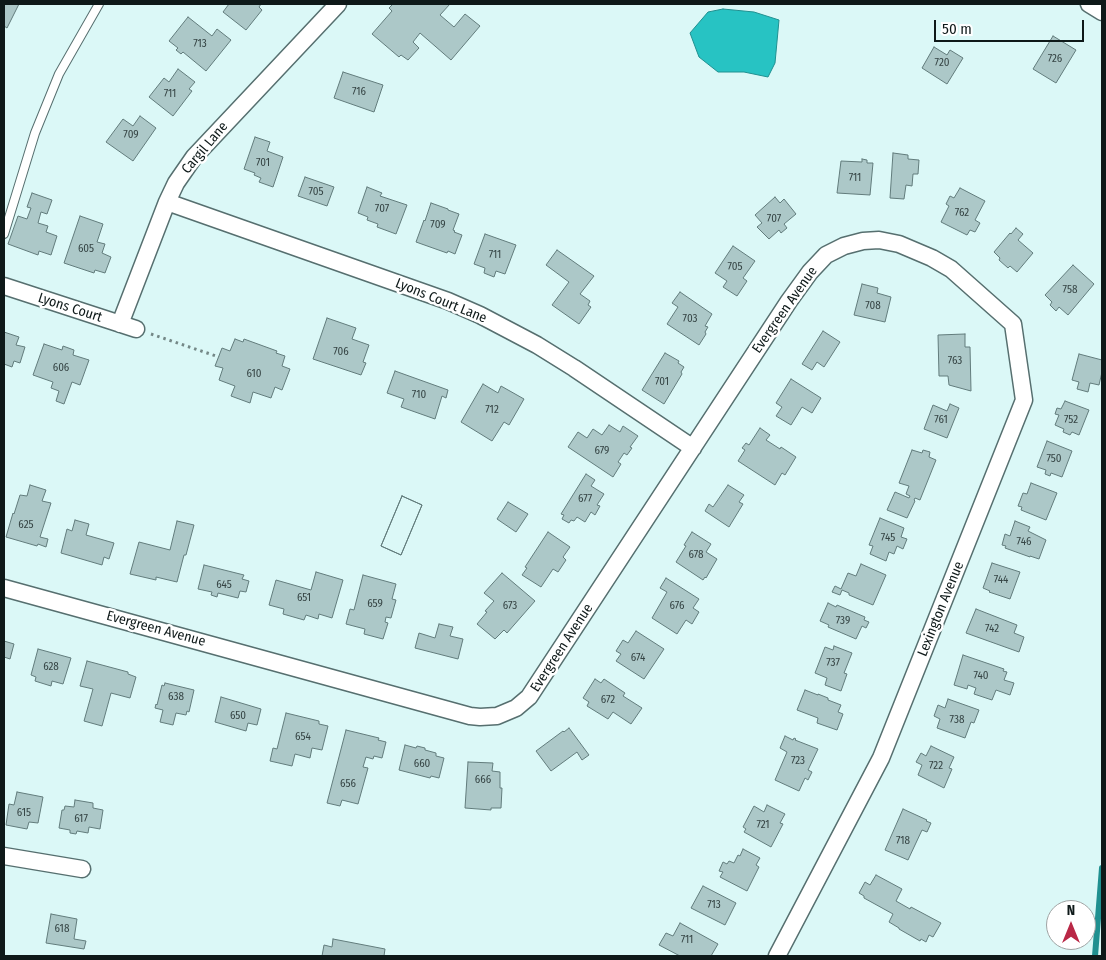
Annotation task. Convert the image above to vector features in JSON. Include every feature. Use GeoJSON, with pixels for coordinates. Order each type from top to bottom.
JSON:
{"type":"FeatureCollection","features":[{"type":"Feature","properties":{"kind":"street","name":"Cargil Lane"},"geometry":{"type":"LineString","coordinates":[[120,324],[176,183],[194,157],[338,4]]}},
{"type":"Feature","properties":{"kind":"street"},"geometry":{"type":"LineString","coordinates":[[1088,4],[1102,12]]}},
{"type":"Feature","properties":{"kind":"street","name":"Lyons Court Lane"},"geometry":{"type":"LineString","coordinates":[[167,202],[480,315],[537,345],[574,368],[693,448]]}},
{"type":"Feature","properties":{"kind":"street","name":"Evergreen Avenue"},"geometry":{"type":"LineString","coordinates":[[4,588],[470,716],[497,716],[516,708],[529,697],[789,301],[810,272],[826,255],[844,246],[863,241],[879,240],[899,244],[932,258],[951,269]]}},
{"type":"Feature","properties":{"kind":"street","name":"Lexington Avenue"},"geometry":{"type":"LineString","coordinates":[[777,956],[881,758],[1024,400],[1013,324],[951,269]]}},
{"type":"Feature","properties":{"kind":"street","name":"Lyons Court"},"geometry":{"type":"LineString","coordinates":[[4,286],[136,329]]}},
{"type":"Feature","properties":{"kind":"street"},"geometry":{"type":"LineString","coordinates":[[4,856],[82,870]]}},
{"type":"Feature","properties":{"kind":"lane"},"geometry":{"type":"LineString","coordinates":[[4,234],[35,133],[59,74],[99,4]]}},
{"type":"Feature","properties":{"kind":"path"},"geometry":{"type":"LineString","coordinates":[[136,329],[219,357]]}},
{"type":"Feature","properties":{"kind":"water"},"geometry":{"type":"Polygon","coordinates":[[[723,9],[754,12],[779,20],[775,63],[768,77],[744,72],[718,72],[699,57],[690,33],[708,12],[723,9]]]}},
{"type":"Feature","properties":{"kind":"building"},"geometry":{"type":"Polygon","coordinates":[[[4,4],[19,4],[7,28],[4,26],[4,4]]]}},
{"type":"Feature","properties":{"kind":"building"},"geometry":{"type":"Polygon","coordinates":[[[229,4],[261,4],[259,7],[262,10],[246,30],[223,12],[229,4]]]}},
{"type":"Feature","properties":{"kind":"building"},"geometry":{"type":"Polygon","coordinates":[[[393,4],[450,4],[440,15],[454,27],[465,14],[480,26],[451,60],[420,33],[413,42],[419,48],[408,60],[401,55],[399,57],[372,34],[392,11],[389,8],[393,4]]]}},
{"type":"Feature","properties":{"kind":"building"},"geometry":{"type":"Polygon","coordinates":[[[188,17],[212,36],[217,29],[231,40],[206,71],[183,52],[181,54],[176,50],[178,48],[169,41],[188,17]]]}},
{"type":"Feature","properties":{"kind":"building"},"geometry":{"type":"Polygon","coordinates":[[[1053,36],[1076,50],[1056,83],[1033,69],[1053,36]]]}},
{"type":"Feature","properties":{"kind":"building"},"geometry":{"type":"Polygon","coordinates":[[[934,47],[947,55],[950,50],[963,58],[947,84],[922,68],[934,47]]]}},
{"type":"Feature","properties":{"kind":"building"},"geometry":{"type":"Polygon","coordinates":[[[178,69],[195,82],[189,89],[192,91],[173,116],[149,97],[164,78],[169,82],[178,69]]]}},
{"type":"Feature","properties":{"kind":"building"},"geometry":{"type":"Polygon","coordinates":[[[343,72],[383,85],[374,112],[334,98],[343,72]]]}},
{"type":"Feature","properties":{"kind":"building"},"geometry":{"type":"Polygon","coordinates":[[[140,116],[156,128],[133,161],[106,142],[123,119],[133,126],[140,116]]]}},
{"type":"Feature","properties":{"kind":"building"},"geometry":{"type":"Polygon","coordinates":[[[255,137],[270,142],[267,151],[283,157],[273,187],[259,182],[261,178],[254,175],[255,173],[244,169],[255,137]]]}},
{"type":"Feature","properties":{"kind":"building"},"geometry":{"type":"Polygon","coordinates":[[[893,153],[908,155],[908,159],[919,160],[918,174],[913,174],[912,186],[906,185],[904,199],[890,198],[893,153]]]}},
{"type":"Feature","properties":{"kind":"building"},"geometry":{"type":"Polygon","coordinates":[[[862,159],[867,160],[867,163],[873,163],[870,195],[837,193],[841,161],[862,162],[862,159]]]}},
{"type":"Feature","properties":{"kind":"building"},"geometry":{"type":"Polygon","coordinates":[[[305,177],[334,187],[327,206],[298,196],[305,177]]]}},
{"type":"Feature","properties":{"kind":"building"},"geometry":{"type":"Polygon","coordinates":[[[367,187],[382,193],[380,196],[407,205],[396,234],[377,227],[378,224],[367,220],[368,217],[358,213],[367,187]]]}},
{"type":"Feature","properties":{"kind":"building"},"geometry":{"type":"Polygon","coordinates":[[[960,188],[985,201],[975,220],[980,223],[975,232],[970,230],[967,235],[941,222],[949,206],[946,204],[950,196],[954,198],[960,188]]]}},
{"type":"Feature","properties":{"kind":"building"},"geometry":{"type":"Polygon","coordinates":[[[32,193],[52,200],[47,214],[41,212],[38,223],[48,226],[46,232],[57,236],[51,255],[39,251],[38,255],[8,244],[18,216],[27,219],[31,208],[27,207],[32,193]]]}},
{"type":"Feature","properties":{"kind":"building"},"geometry":{"type":"Polygon","coordinates":[[[775,197],[780,203],[784,199],[796,214],[784,224],[787,228],[781,233],[779,230],[769,239],[757,227],[762,223],[755,215],[775,197]]]}},
{"type":"Feature","properties":{"kind":"building"},"geometry":{"type":"Polygon","coordinates":[[[431,203],[459,214],[453,230],[462,235],[455,254],[416,242],[431,203]]]}},
{"type":"Feature","properties":{"kind":"building"},"geometry":{"type":"Polygon","coordinates":[[[80,216],[103,224],[97,242],[105,244],[102,253],[111,257],[105,273],[95,270],[94,273],[64,263],[80,216]]]}},
{"type":"Feature","properties":{"kind":"building"},"geometry":{"type":"Polygon","coordinates":[[[1016,228],[1023,234],[1018,240],[1033,253],[1017,272],[1010,266],[1008,268],[999,260],[1000,258],[994,252],[1016,228]]]}},
{"type":"Feature","properties":{"kind":"building"},"geometry":{"type":"Polygon","coordinates":[[[485,234],[516,245],[505,274],[496,271],[494,277],[484,273],[485,268],[474,264],[485,234]]]}},
{"type":"Feature","properties":{"kind":"building"},"geometry":{"type":"Polygon","coordinates":[[[733,246],[755,261],[743,278],[747,281],[737,296],[723,287],[727,281],[715,273],[733,246]]]}},
{"type":"Feature","properties":{"kind":"building"},"geometry":{"type":"Polygon","coordinates":[[[557,250],[594,276],[580,294],[590,301],[588,305],[591,307],[579,324],[552,305],[569,282],[546,265],[557,250]]]}},
{"type":"Feature","properties":{"kind":"building"},"geometry":{"type":"Polygon","coordinates":[[[1073,265],[1094,284],[1068,315],[1059,307],[1056,311],[1050,305],[1052,302],[1045,295],[1073,265]]]}},
{"type":"Feature","properties":{"kind":"building"},"geometry":{"type":"Polygon","coordinates":[[[862,284],[878,288],[877,293],[891,297],[885,322],[854,315],[862,284]]]}},
{"type":"Feature","properties":{"kind":"building"},"geometry":{"type":"Polygon","coordinates":[[[680,292],[712,314],[705,326],[708,327],[705,332],[706,334],[699,345],[667,324],[678,307],[672,303],[680,292]]]}},
{"type":"Feature","properties":{"kind":"building"},"geometry":{"type":"Polygon","coordinates":[[[327,318],[356,328],[352,339],[369,345],[363,362],[366,363],[361,375],[313,359],[327,318]]]}},
{"type":"Feature","properties":{"kind":"building"},"geometry":{"type":"Polygon","coordinates":[[[823,331],[840,342],[824,367],[817,362],[812,370],[802,364],[823,331]]]}},
{"type":"Feature","properties":{"kind":"building"},"geometry":{"type":"Polygon","coordinates":[[[4,332],[19,337],[16,345],[25,347],[20,363],[14,361],[12,367],[4,364],[4,332]]]}},
{"type":"Feature","properties":{"kind":"building"},"geometry":{"type":"Polygon","coordinates":[[[965,334],[965,347],[970,347],[971,391],[949,385],[948,376],[939,376],[938,335],[965,334]]]}},
{"type":"Feature","properties":{"kind":"building"},"geometry":{"type":"Polygon","coordinates":[[[235,339],[243,342],[244,339],[277,351],[276,353],[285,356],[282,366],[290,369],[282,390],[275,387],[271,398],[253,392],[250,403],[231,396],[235,386],[219,380],[223,368],[215,366],[222,348],[230,351],[235,339]]]}},
{"type":"Feature","properties":{"kind":"building"},"geometry":{"type":"Polygon","coordinates":[[[44,344],[62,350],[63,346],[74,350],[73,355],[89,360],[80,385],[72,382],[64,404],[56,401],[59,391],[51,388],[53,382],[33,375],[44,344]]]}},
{"type":"Feature","properties":{"kind":"building"},"geometry":{"type":"Polygon","coordinates":[[[665,353],[679,361],[678,363],[684,367],[681,372],[682,374],[664,404],[642,390],[665,353]]]}},
{"type":"Feature","properties":{"kind":"building"},"geometry":{"type":"Polygon","coordinates":[[[1079,354],[1102,360],[1099,385],[1090,383],[1088,392],[1077,389],[1079,382],[1072,380],[1079,354]]]}},
{"type":"Feature","properties":{"kind":"building"},"geometry":{"type":"Polygon","coordinates":[[[395,371],[448,390],[446,398],[442,396],[435,419],[401,407],[404,399],[387,393],[395,371]]]}},
{"type":"Feature","properties":{"kind":"building"},"geometry":{"type":"Polygon","coordinates":[[[791,379],[821,398],[812,413],[802,407],[791,425],[776,416],[782,407],[776,403],[791,379]]]}},
{"type":"Feature","properties":{"kind":"building"},"geometry":{"type":"Polygon","coordinates":[[[483,384],[498,393],[501,386],[524,399],[509,425],[504,422],[492,441],[461,422],[483,384]]]}},
{"type":"Feature","properties":{"kind":"building"},"geometry":{"type":"Polygon","coordinates":[[[1065,401],[1089,410],[1079,435],[1072,432],[1070,435],[1063,432],[1064,429],[1055,425],[1059,415],[1055,414],[1057,408],[1061,409],[1065,401]]]}},
{"type":"Feature","properties":{"kind":"building"},"geometry":{"type":"Polygon","coordinates":[[[950,404],[959,408],[947,438],[924,429],[933,405],[947,411],[950,404]]]}},
{"type":"Feature","properties":{"kind":"building"},"geometry":{"type":"Polygon","coordinates":[[[609,425],[620,432],[623,426],[638,436],[627,455],[624,453],[618,462],[621,464],[613,477],[568,447],[578,432],[587,438],[593,429],[602,435],[609,425]]]}},
{"type":"Feature","properties":{"kind":"building"},"geometry":{"type":"Polygon","coordinates":[[[760,428],[770,435],[766,440],[796,457],[785,475],[782,473],[775,485],[738,461],[745,450],[742,448],[746,443],[749,445],[760,428]]]}},
{"type":"Feature","properties":{"kind":"building"},"geometry":{"type":"Polygon","coordinates":[[[1047,441],[1072,451],[1062,477],[1051,473],[1050,476],[1045,474],[1046,470],[1037,467],[1047,441]]]}},
{"type":"Feature","properties":{"kind":"building"},"geometry":{"type":"Polygon","coordinates":[[[912,450],[922,453],[923,450],[930,452],[929,457],[936,460],[920,500],[915,498],[907,518],[887,510],[895,492],[909,498],[910,496],[906,494],[909,486],[899,483],[912,450]]]}},
{"type":"Feature","properties":{"kind":"building"},"geometry":{"type":"Polygon","coordinates":[[[586,474],[595,480],[591,486],[604,494],[597,505],[600,506],[595,515],[591,512],[585,522],[577,517],[569,523],[562,519],[564,515],[561,514],[586,474]]]}},
{"type":"Feature","properties":{"kind":"building"},"geometry":{"type":"Polygon","coordinates":[[[1031,483],[1057,493],[1046,520],[1021,510],[1022,507],[1018,506],[1023,493],[1027,494],[1031,483]]]}},
{"type":"Feature","properties":{"kind":"building"},"geometry":{"type":"Polygon","coordinates":[[[30,485],[46,490],[42,501],[51,503],[40,537],[48,539],[46,547],[6,537],[20,495],[27,496],[30,485]]]}},
{"type":"Feature","properties":{"kind":"building"},"geometry":{"type":"Polygon","coordinates":[[[728,485],[744,495],[739,502],[743,504],[729,527],[705,511],[709,504],[713,507],[728,485]]]}},
{"type":"Feature","properties":{"kind":"building"},"geometry":{"type":"Polygon","coordinates":[[[402,496],[422,505],[401,555],[381,546],[402,496]]]}},
{"type":"Feature","properties":{"kind":"building"},"geometry":{"type":"Polygon","coordinates":[[[402,496],[422,505],[401,555],[381,546],[402,496]]]}},
{"type":"Feature","properties":{"kind":"building"},"geometry":{"type":"Polygon","coordinates":[[[508,502],[528,514],[516,532],[497,519],[508,502]]]}},
{"type":"Feature","properties":{"kind":"building"},"geometry":{"type":"Polygon","coordinates":[[[880,518],[904,528],[901,537],[907,539],[903,549],[897,546],[894,554],[889,552],[886,561],[870,554],[873,546],[869,545],[880,518]]]}},
{"type":"Feature","properties":{"kind":"building"},"geometry":{"type":"Polygon","coordinates":[[[75,520],[89,524],[86,535],[114,543],[109,559],[104,557],[102,565],[61,553],[67,529],[72,531],[75,520]]]}},
{"type":"Feature","properties":{"kind":"building"},"geometry":{"type":"Polygon","coordinates":[[[177,521],[194,525],[177,582],[156,577],[156,580],[130,574],[139,542],[170,550],[177,521]]]}},
{"type":"Feature","properties":{"kind":"building"},"geometry":{"type":"Polygon","coordinates":[[[1015,521],[1030,527],[1028,531],[1046,540],[1039,559],[1005,548],[1006,546],[1002,545],[1005,534],[1010,536],[1015,521]]]}},
{"type":"Feature","properties":{"kind":"building"},"geometry":{"type":"Polygon","coordinates":[[[548,532],[570,547],[563,557],[566,560],[558,572],[553,569],[541,587],[522,575],[527,568],[525,567],[548,532]]]}},
{"type":"Feature","properties":{"kind":"building"},"geometry":{"type":"Polygon","coordinates":[[[692,532],[711,544],[706,552],[717,559],[703,580],[676,562],[692,532]]]}},
{"type":"Feature","properties":{"kind":"building"},"geometry":{"type":"Polygon","coordinates":[[[992,563],[1020,572],[1010,599],[983,588],[992,563]]]}},
{"type":"Feature","properties":{"kind":"building"},"geometry":{"type":"Polygon","coordinates":[[[861,564],[886,575],[873,605],[842,590],[840,595],[832,592],[835,586],[841,589],[848,573],[856,576],[861,564]]]}},
{"type":"Feature","properties":{"kind":"building"},"geometry":{"type":"Polygon","coordinates":[[[204,565],[244,575],[242,579],[249,581],[246,592],[240,591],[238,598],[218,593],[217,597],[211,595],[212,592],[198,589],[204,565]]]}},
{"type":"Feature","properties":{"kind":"building"},"geometry":{"type":"Polygon","coordinates":[[[316,572],[343,580],[332,618],[319,614],[318,619],[306,615],[304,620],[283,614],[284,609],[269,605],[276,580],[311,590],[316,572]]]}},
{"type":"Feature","properties":{"kind":"building"},"geometry":{"type":"Polygon","coordinates":[[[502,573],[535,601],[507,633],[504,630],[495,639],[477,624],[494,601],[484,593],[502,573]]]}},
{"type":"Feature","properties":{"kind":"building"},"geometry":{"type":"Polygon","coordinates":[[[363,575],[396,584],[392,599],[396,600],[391,618],[386,617],[385,622],[388,623],[383,639],[364,634],[365,629],[346,624],[350,609],[354,610],[363,575]]]}},
{"type":"Feature","properties":{"kind":"building"},"geometry":{"type":"Polygon","coordinates":[[[666,578],[699,599],[693,608],[699,612],[692,624],[686,620],[677,634],[652,618],[667,592],[660,588],[666,578]]]}},
{"type":"Feature","properties":{"kind":"building"},"geometry":{"type":"Polygon","coordinates":[[[828,603],[865,617],[864,620],[869,622],[866,628],[862,626],[856,639],[828,627],[829,625],[820,621],[828,603]]]}},
{"type":"Feature","properties":{"kind":"building"},"geometry":{"type":"Polygon","coordinates":[[[976,609],[1017,625],[1014,633],[1024,637],[1019,652],[966,633],[976,609]]]}},
{"type":"Feature","properties":{"kind":"building"},"geometry":{"type":"Polygon","coordinates":[[[439,624],[453,627],[450,636],[463,639],[458,659],[415,648],[419,633],[435,638],[439,624]]]}},
{"type":"Feature","properties":{"kind":"building"},"geometry":{"type":"Polygon","coordinates":[[[636,631],[664,649],[644,679],[616,661],[621,654],[616,651],[623,640],[628,643],[636,631]]]}},
{"type":"Feature","properties":{"kind":"building"},"geometry":{"type":"Polygon","coordinates":[[[4,641],[14,644],[10,659],[4,657],[4,641]]]}},
{"type":"Feature","properties":{"kind":"building"},"geometry":{"type":"Polygon","coordinates":[[[834,646],[852,653],[844,673],[847,674],[841,691],[825,685],[827,678],[815,673],[825,647],[833,650],[834,646]]]}},
{"type":"Feature","properties":{"kind":"building"},"geometry":{"type":"Polygon","coordinates":[[[38,649],[71,658],[63,684],[52,681],[51,686],[35,681],[36,677],[31,675],[38,649]]]}},
{"type":"Feature","properties":{"kind":"building"},"geometry":{"type":"Polygon","coordinates":[[[963,655],[1004,669],[1003,671],[1007,672],[1004,680],[1014,683],[1010,695],[996,690],[992,700],[974,694],[976,688],[968,685],[967,689],[954,685],[963,655]]]}},
{"type":"Feature","properties":{"kind":"building"},"geometry":{"type":"Polygon","coordinates":[[[87,661],[128,672],[128,674],[136,677],[130,698],[111,693],[102,726],[84,721],[93,689],[80,686],[87,661]]]}},
{"type":"Feature","properties":{"kind":"building"},"geometry":{"type":"Polygon","coordinates":[[[595,679],[601,683],[604,679],[625,693],[623,696],[642,708],[631,724],[613,712],[608,719],[587,706],[589,702],[583,698],[595,679]]]}},
{"type":"Feature","properties":{"kind":"building"},"geometry":{"type":"Polygon","coordinates":[[[165,683],[194,690],[189,712],[187,711],[186,715],[176,713],[173,725],[160,722],[163,710],[155,708],[162,685],[164,686],[165,683]]]}},
{"type":"Feature","properties":{"kind":"building"},"geometry":{"type":"Polygon","coordinates":[[[805,690],[841,705],[838,712],[843,714],[837,730],[817,723],[818,718],[797,710],[805,690]]]}},
{"type":"Feature","properties":{"kind":"building"},"geometry":{"type":"Polygon","coordinates":[[[221,697],[261,709],[257,725],[248,723],[246,731],[215,722],[221,697]]]}},
{"type":"Feature","properties":{"kind":"building"},"geometry":{"type":"Polygon","coordinates":[[[948,699],[979,710],[974,723],[971,722],[965,738],[937,728],[940,719],[934,716],[938,705],[945,708],[948,699]]]}},
{"type":"Feature","properties":{"kind":"building"},"geometry":{"type":"Polygon","coordinates":[[[286,713],[319,721],[319,724],[328,726],[322,750],[312,748],[310,758],[295,754],[292,766],[270,761],[273,748],[277,749],[286,713]]]}},
{"type":"Feature","properties":{"kind":"building"},"geometry":{"type":"Polygon","coordinates":[[[569,728],[589,755],[582,760],[577,752],[551,771],[536,751],[569,728]]]}},
{"type":"Feature","properties":{"kind":"building"},"geometry":{"type":"Polygon","coordinates":[[[346,730],[379,738],[378,740],[386,742],[382,758],[374,756],[373,759],[366,757],[363,767],[368,768],[358,804],[342,800],[340,806],[327,803],[346,730]]]}},
{"type":"Feature","properties":{"kind":"building"},"geometry":{"type":"Polygon","coordinates":[[[785,736],[818,749],[808,770],[812,772],[808,780],[805,778],[799,791],[775,780],[787,752],[780,748],[785,736]]]}},
{"type":"Feature","properties":{"kind":"building"},"geometry":{"type":"Polygon","coordinates":[[[405,745],[425,748],[425,750],[436,753],[436,756],[444,758],[439,778],[431,776],[430,778],[399,770],[405,745]]]}},
{"type":"Feature","properties":{"kind":"building"},"geometry":{"type":"Polygon","coordinates":[[[931,746],[954,757],[949,768],[952,769],[944,788],[918,775],[922,765],[916,762],[921,753],[926,756],[931,746]]]}},
{"type":"Feature","properties":{"kind":"building"},"geometry":{"type":"Polygon","coordinates":[[[468,762],[493,763],[492,771],[500,772],[500,788],[502,788],[501,808],[491,808],[491,810],[465,808],[468,762]]]}},
{"type":"Feature","properties":{"kind":"building"},"geometry":{"type":"Polygon","coordinates":[[[17,792],[43,797],[38,823],[29,822],[27,829],[6,825],[9,804],[14,805],[17,792]]]}},
{"type":"Feature","properties":{"kind":"building"},"geometry":{"type":"Polygon","coordinates":[[[75,800],[93,803],[93,808],[103,810],[100,829],[89,827],[88,833],[77,831],[76,834],[70,833],[70,830],[59,828],[62,810],[64,810],[65,806],[74,807],[75,800]]]}},
{"type":"Feature","properties":{"kind":"building"},"geometry":{"type":"Polygon","coordinates":[[[767,805],[785,814],[780,823],[783,824],[771,847],[744,832],[746,829],[743,827],[754,806],[764,812],[767,805]]]}},
{"type":"Feature","properties":{"kind":"building"},"geometry":{"type":"Polygon","coordinates":[[[903,809],[931,823],[927,832],[922,830],[908,860],[885,850],[903,809]]]}},
{"type":"Feature","properties":{"kind":"building"},"geometry":{"type":"Polygon","coordinates":[[[743,849],[760,858],[756,865],[759,867],[747,891],[720,877],[723,872],[719,871],[723,862],[727,864],[729,861],[734,863],[743,849]]]}},
{"type":"Feature","properties":{"kind":"building"},"geometry":{"type":"Polygon","coordinates":[[[876,875],[902,889],[896,901],[941,923],[933,937],[929,935],[926,942],[921,939],[920,941],[899,929],[889,922],[893,914],[864,898],[859,893],[865,882],[870,885],[876,875]]]}},
{"type":"Feature","properties":{"kind":"building"},"geometry":{"type":"Polygon","coordinates":[[[703,886],[736,903],[725,925],[691,908],[703,886]]]}},
{"type":"Feature","properties":{"kind":"building"},"geometry":{"type":"Polygon","coordinates":[[[51,914],[77,919],[74,939],[86,941],[84,949],[46,943],[51,914]]]}},
{"type":"Feature","properties":{"kind":"building"},"geometry":{"type":"Polygon","coordinates":[[[680,923],[718,944],[711,956],[680,956],[659,945],[666,933],[673,936],[680,923]]]}},
{"type":"Feature","properties":{"kind":"building"},"geometry":{"type":"Polygon","coordinates":[[[333,939],[385,949],[384,956],[322,956],[324,945],[332,947],[333,939]]]}},
{"type":"Feature","properties":{"kind":"waterway"},"geometry":{"type":"LineString","coordinates":[[1095,956],[1102,868]]}}]}
